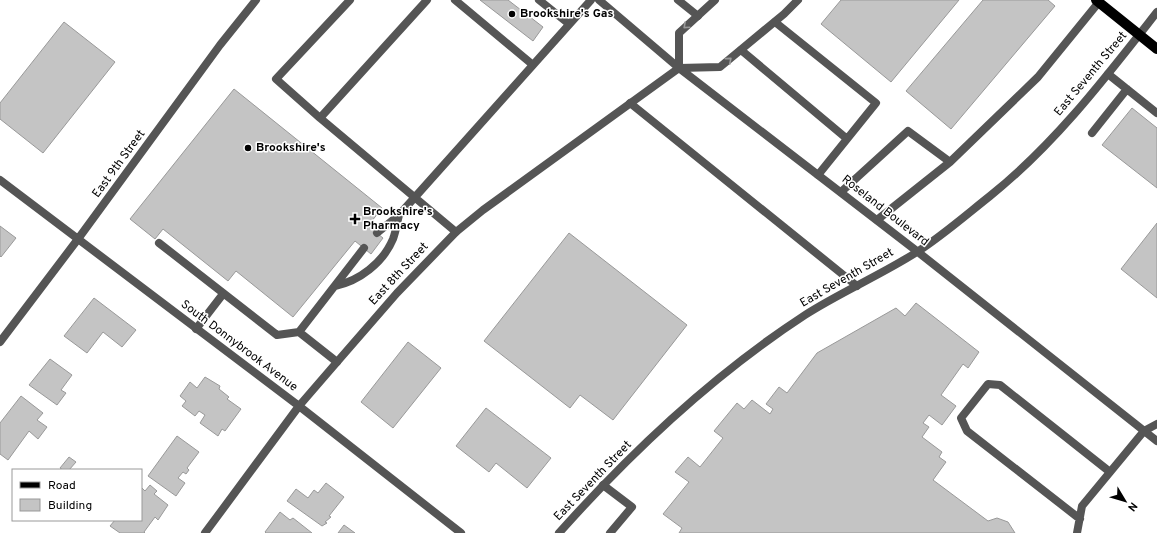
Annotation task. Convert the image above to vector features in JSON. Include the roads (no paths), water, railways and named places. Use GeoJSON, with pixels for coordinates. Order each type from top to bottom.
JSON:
{"type":"FeatureCollection","features":[{"type":"Feature","properties":{"kind":"main road"},"geometry":{"type":"LineString","coordinates":[[1097,1],[1157,49]]}},
{"type":"Feature","properties":{"kind":"street","name":"East 9th Street"},"geometry":{"type":"LineString","coordinates":[[0,342],[78,239],[220,45],[256,0]]}},
{"type":"Feature","properties":{"kind":"street"},"geometry":{"type":"LineString","coordinates":[[350,0],[276,79],[320,118],[456,232]]}},
{"type":"Feature","properties":{"kind":"street"},"geometry":{"type":"LineString","coordinates":[[320,118],[427,0]]}},
{"type":"Feature","properties":{"kind":"street"},"geometry":{"type":"LineString","coordinates":[[455,0],[533,65]]}},
{"type":"Feature","properties":{"kind":"street"},"geometry":{"type":"LineString","coordinates":[[539,0],[570,24]]}},
{"type":"Feature","properties":{"kind":"street"},"geometry":{"type":"LineString","coordinates":[[377,233],[399,215],[591,0]]}},
{"type":"Feature","properties":{"kind":"street","name":"Roseland Boulevard"},"geometry":{"type":"LineString","coordinates":[[599,0],[679,68],[877,220],[1157,441]]}},
{"type":"Feature","properties":{"kind":"street"},"geometry":{"type":"LineString","coordinates":[[678,0],[698,16]]}},
{"type":"Feature","properties":{"kind":"street"},"geometry":{"type":"LineString","coordinates":[[715,0],[679,33],[679,68],[720,67],[775,22],[798,0]]}},
{"type":"Feature","properties":{"kind":"street"},"geometry":{"type":"LineString","coordinates":[[877,220],[950,162],[1038,77],[1097,1]]}},
{"type":"Feature","properties":{"kind":"street","name":"East Seventh Street"},"geometry":{"type":"LineString","coordinates":[[559,533],[602,485],[657,432],[711,384],[805,315],[918,252],[991,195],[1026,165],[1084,104],[1157,12]]}},
{"type":"Feature","properties":{"kind":"street"},"geometry":{"type":"LineString","coordinates":[[775,22],[876,103],[846,138],[818,175]]}},
{"type":"Feature","properties":{"kind":"street"},"geometry":{"type":"LineString","coordinates":[[741,50],[846,138]]}},
{"type":"Feature","properties":{"kind":"street","name":"East 8th Street"},"geometry":{"type":"LineString","coordinates":[[204,533],[298,406],[396,293],[456,232],[483,210],[679,68]]}},
{"type":"Feature","properties":{"kind":"street"},"geometry":{"type":"LineString","coordinates":[[1108,74],[1157,112]]}},
{"type":"Feature","properties":{"kind":"street"},"geometry":{"type":"LineString","coordinates":[[1092,133],[1127,89]]}},
{"type":"Feature","properties":{"kind":"street"},"geometry":{"type":"LineString","coordinates":[[630,103],[857,286]]}},
{"type":"Feature","properties":{"kind":"street"},"geometry":{"type":"LineString","coordinates":[[841,192],[908,131],[950,162]]}},
{"type":"Feature","properties":{"kind":"street","name":"South Donnybrook Avenue"},"geometry":{"type":"LineString","coordinates":[[0,180],[298,406],[461,533]]}},
{"type":"Feature","properties":{"kind":"street"},"geometry":{"type":"LineString","coordinates":[[335,286],[348,283],[370,270],[386,251],[393,239],[399,215]]}},
{"type":"Feature","properties":{"kind":"street"},"geometry":{"type":"LineString","coordinates":[[159,243],[277,335],[299,332],[364,248]]}},
{"type":"Feature","properties":{"kind":"street"},"geometry":{"type":"LineString","coordinates":[[196,329],[223,294]]}},
{"type":"Feature","properties":{"kind":"street"},"geometry":{"type":"LineString","coordinates":[[299,332],[337,362]]}},
{"type":"Feature","properties":{"kind":"street"},"geometry":{"type":"LineString","coordinates":[[1080,519],[967,431],[961,418],[988,384],[1000,386],[1110,472]]}},
{"type":"Feature","properties":{"kind":"street"},"geometry":{"type":"LineString","coordinates":[[1077,533],[1082,506],[1144,431],[1157,424]]}},
{"type":"Feature","properties":{"kind":"street"},"geometry":{"type":"LineString","coordinates":[[602,485],[632,507],[610,533]]}},
{"type":"Feature","properties":{"kind":"place","name":"Brookshire's Gas"},"geometry":{"type":"Point","coordinates":[512,14]}},
{"type":"Feature","properties":{"kind":"place","name":"Brookshire's"},"geometry":{"type":"Point","coordinates":[248,148]}},
{"type":"Feature","properties":{"kind":"place","name":"Brookshire's Pharmacy"},"geometry":{"type":"Point","coordinates":[355,219]}}]}
